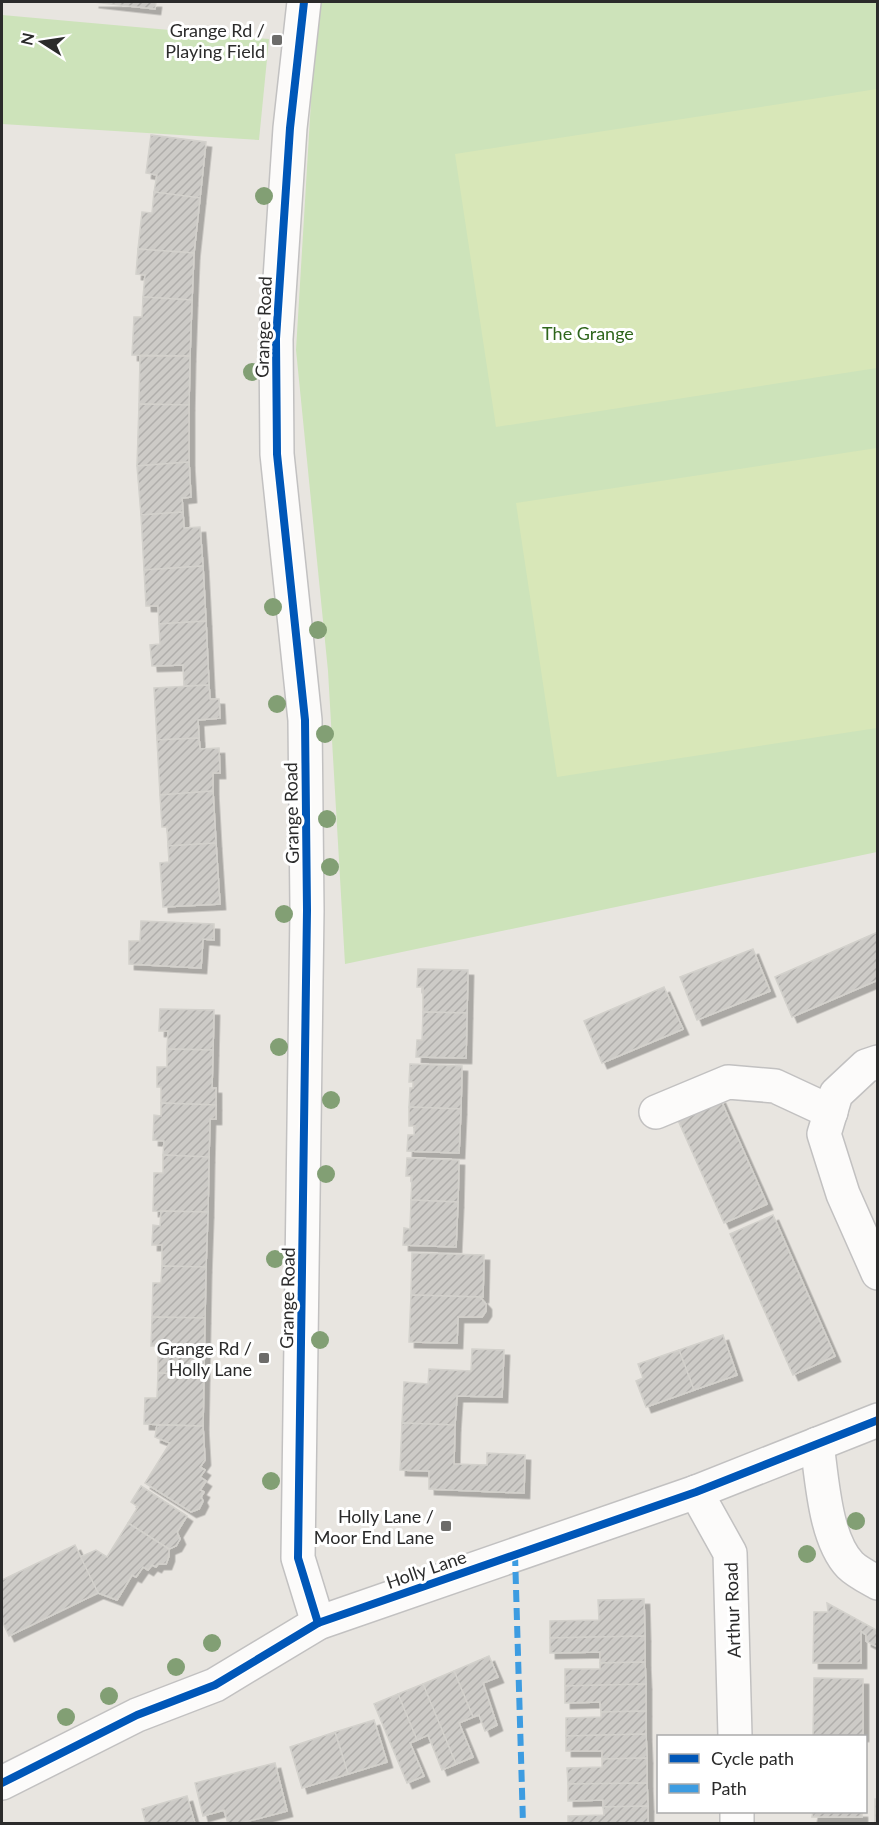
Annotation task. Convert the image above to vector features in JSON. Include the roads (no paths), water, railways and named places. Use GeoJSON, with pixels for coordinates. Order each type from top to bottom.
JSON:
{"type":"FeatureCollection","features":[{"type":"Feature","properties":{"kind":"street","name":"Grange Road"},"geometry":{"type":"LineString","coordinates":[[304,2],[290,128],[276,339],[277,454],[305,720],[307,910],[298,1558],[318,1623]]}},
{"type":"Feature","properties":{"kind":"street"},"geometry":{"type":"LineString","coordinates":[[878,1062],[866,1066],[836,1094],[824,1134],[843,1194],[878,1273]]}},
{"type":"Feature","properties":{"kind":"street"},"geometry":{"type":"LineString","coordinates":[[656,1112],[728,1082],[775,1086],[831,1112]]}},
{"type":"Feature","properties":{"kind":"street","name":"Holly Lane"},"geometry":{"type":"LineString","coordinates":[[2,1783],[137,1715],[215,1685],[318,1623],[696,1492],[878,1420]]}},
{"type":"Feature","properties":{"kind":"street"},"geometry":{"type":"LineString","coordinates":[[817,1444],[829,1522],[839,1549],[850,1566],[878,1583]]}},
{"type":"Feature","properties":{"kind":"street","name":"Arthur Road"},"geometry":{"type":"LineString","coordinates":[[696,1492],[730,1553],[735,1735]]}},
{"type":"Feature","properties":{"kind":"place","name":"Grange Rd / Playing Field"},"geometry":{"type":"Point","coordinates":[277,40]}},
{"type":"Feature","properties":{"kind":"place","name":"Grange Rd / Holly Lane"},"geometry":{"type":"Point","coordinates":[264,1358]}},
{"type":"Feature","properties":{"kind":"place","name":"Holly Lane / Moor End Lane"},"geometry":{"type":"Point","coordinates":[446,1526]}},
{"type":"Feature","properties":{"kind":"park label","name":"The Grange"},"geometry":{"type":"Point","coordinates":[588,333]}}]}
